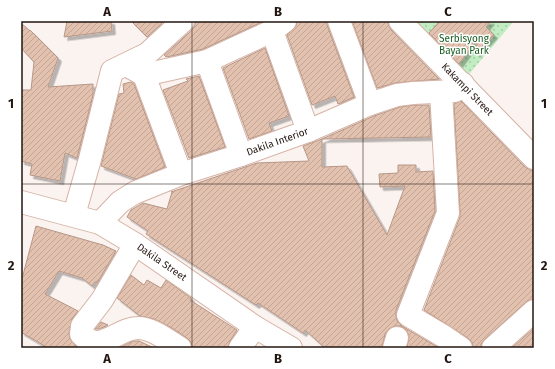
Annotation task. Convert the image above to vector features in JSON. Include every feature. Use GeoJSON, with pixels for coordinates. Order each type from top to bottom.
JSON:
{"type":"FeatureCollection","features":[{"type":"Feature","properties":{"kind":"street"},"geometry":{"type":"LineString","coordinates":[[135,70],[147,54],[183,21]]}},
{"type":"Feature","properties":{"kind":"street"},"geometry":{"type":"LineString","coordinates":[[339,21],[370,104]]}},
{"type":"Feature","properties":{"kind":"street","name":"Kakampi Street"},"geometry":{"type":"LineString","coordinates":[[400,21],[534,158]]}},
{"type":"Feature","properties":{"kind":"street"},"geometry":{"type":"LineString","coordinates":[[74,215],[112,71],[135,70],[207,61],[278,26],[308,131]]}},
{"type":"Feature","properties":{"kind":"street"},"geometry":{"type":"LineString","coordinates":[[207,61],[241,155]]}},
{"type":"Feature","properties":{"kind":"street"},"geometry":{"type":"LineString","coordinates":[[135,70],[181,174]]}},
{"type":"Feature","properties":{"kind":"street","name":"Dakila Interior"},"geometry":{"type":"LineString","coordinates":[[100,223],[120,202],[134,193],[181,174],[241,155],[308,131],[370,104],[397,95],[455,91],[462,84]]}},
{"type":"Feature","properties":{"kind":"street"},"geometry":{"type":"LineString","coordinates":[[441,92],[448,213],[408,315],[461,348]]}},
{"type":"Feature","properties":{"kind":"street","name":"Dakila Street"},"geometry":{"type":"LineString","coordinates":[[21,202],[100,223],[135,244],[255,327],[291,348]]}},
{"type":"Feature","properties":{"kind":"street"},"geometry":{"type":"LineString","coordinates":[[135,244],[102,300],[82,326],[81,334],[84,338],[91,342],[100,342],[136,327],[147,328],[180,348]]}},
{"type":"Feature","properties":{"kind":"street"},"geometry":{"type":"LineString","coordinates":[[493,348],[534,311]]}},
{"type":"Feature","properties":{"kind":"street"},"geometry":{"type":"LineString","coordinates":[[240,348],[255,327]]}},
{"type":"Feature","properties":{"kind":"green space","name":"Serbisyong Bayan Park"},"geometry":{"type":"Polygon","coordinates":[[[408,21],[514,21],[465,79],[408,21]]]}},
{"type":"Feature","properties":{"kind":"building"},"geometry":{"type":"Polygon","coordinates":[[[67,21],[111,21],[112,31],[64,37],[67,21]]]}},
{"type":"Feature","properties":{"kind":"building"},"geometry":{"type":"Polygon","coordinates":[[[131,21],[164,21],[147,37],[131,21]]]}},
{"type":"Feature","properties":{"kind":"building"},"geometry":{"type":"Polygon","coordinates":[[[195,21],[264,21],[203,49],[166,57],[164,55],[192,30],[195,25],[195,21]]]}},
{"type":"Feature","properties":{"kind":"building"},"geometry":{"type":"Polygon","coordinates":[[[297,21],[327,21],[327,25],[354,97],[338,104],[335,96],[312,105],[287,35],[296,26],[297,21]]]}},
{"type":"Feature","properties":{"kind":"building"},"geometry":{"type":"Polygon","coordinates":[[[352,21],[387,21],[391,30],[439,79],[395,83],[377,88],[352,21]]]}},
{"type":"Feature","properties":{"kind":"building"},"geometry":{"type":"Polygon","coordinates":[[[440,21],[491,21],[486,27],[494,35],[476,54],[476,41],[459,64],[429,33],[440,21]]]}},
{"type":"Feature","properties":{"kind":"building"},"geometry":{"type":"Polygon","coordinates":[[[21,23],[58,58],[48,87],[93,84],[93,95],[77,158],[65,153],[60,181],[30,175],[32,164],[21,161],[21,90],[31,90],[34,62],[21,48],[21,23]]]}},
{"type":"Feature","properties":{"kind":"building"},"geometry":{"type":"Polygon","coordinates":[[[265,48],[289,116],[269,123],[272,131],[249,139],[223,68],[265,48]]]}},
{"type":"Feature","properties":{"kind":"building"},"geometry":{"type":"Polygon","coordinates":[[[199,76],[225,147],[189,158],[163,90],[188,81],[186,79],[199,76]]]}},
{"type":"Feature","properties":{"kind":"building"},"geometry":{"type":"Polygon","coordinates":[[[131,82],[134,84],[165,167],[136,179],[101,166],[119,94],[124,93],[123,84],[131,82]]]}},
{"type":"Feature","properties":{"kind":"building"},"geometry":{"type":"Polygon","coordinates":[[[461,101],[525,167],[530,170],[534,170],[534,299],[526,302],[485,339],[481,344],[481,348],[473,348],[472,342],[468,338],[424,310],[460,217],[454,104],[461,101]]]}},
{"type":"Feature","properties":{"kind":"building"},"geometry":{"type":"Polygon","coordinates":[[[429,105],[431,137],[322,139],[374,116],[400,107],[429,105]]]}},
{"type":"Feature","properties":{"kind":"building"},"geometry":{"type":"Polygon","coordinates":[[[322,139],[322,167],[347,166],[387,235],[405,186],[380,187],[379,174],[398,173],[398,165],[416,165],[416,172],[433,171],[435,211],[396,310],[396,316],[397,321],[402,326],[439,348],[407,348],[409,336],[406,330],[401,326],[395,326],[389,329],[385,334],[382,348],[325,348],[305,330],[303,333],[258,303],[256,305],[146,234],[148,231],[127,217],[131,210],[143,203],[167,209],[171,192],[257,163],[309,161],[303,146],[322,139]]]}},
{"type":"Feature","properties":{"kind":"building"},"geometry":{"type":"Polygon","coordinates":[[[36,226],[103,245],[116,251],[97,283],[95,282],[92,286],[82,278],[59,271],[45,294],[78,311],[72,319],[69,333],[70,339],[78,348],[48,348],[21,332],[21,279],[36,226]]]}},
{"type":"Feature","properties":{"kind":"building"},"geometry":{"type":"Polygon","coordinates":[[[131,275],[144,285],[147,280],[161,288],[166,280],[191,298],[190,300],[237,330],[230,341],[228,348],[192,348],[191,342],[187,338],[172,328],[154,319],[140,316],[117,298],[131,275]]]}},
{"type":"Feature","properties":{"kind":"building"},"geometry":{"type":"Polygon","coordinates":[[[101,322],[108,325],[95,329],[101,322]]]}},
{"type":"Feature","properties":{"kind":"building"},"geometry":{"type":"Polygon","coordinates":[[[534,328],[534,348],[512,348],[534,328]]]}},
{"type":"Feature","properties":{"kind":"building"},"geometry":{"type":"Polygon","coordinates":[[[133,341],[139,341],[154,348],[119,348],[133,341]]]}}]}
